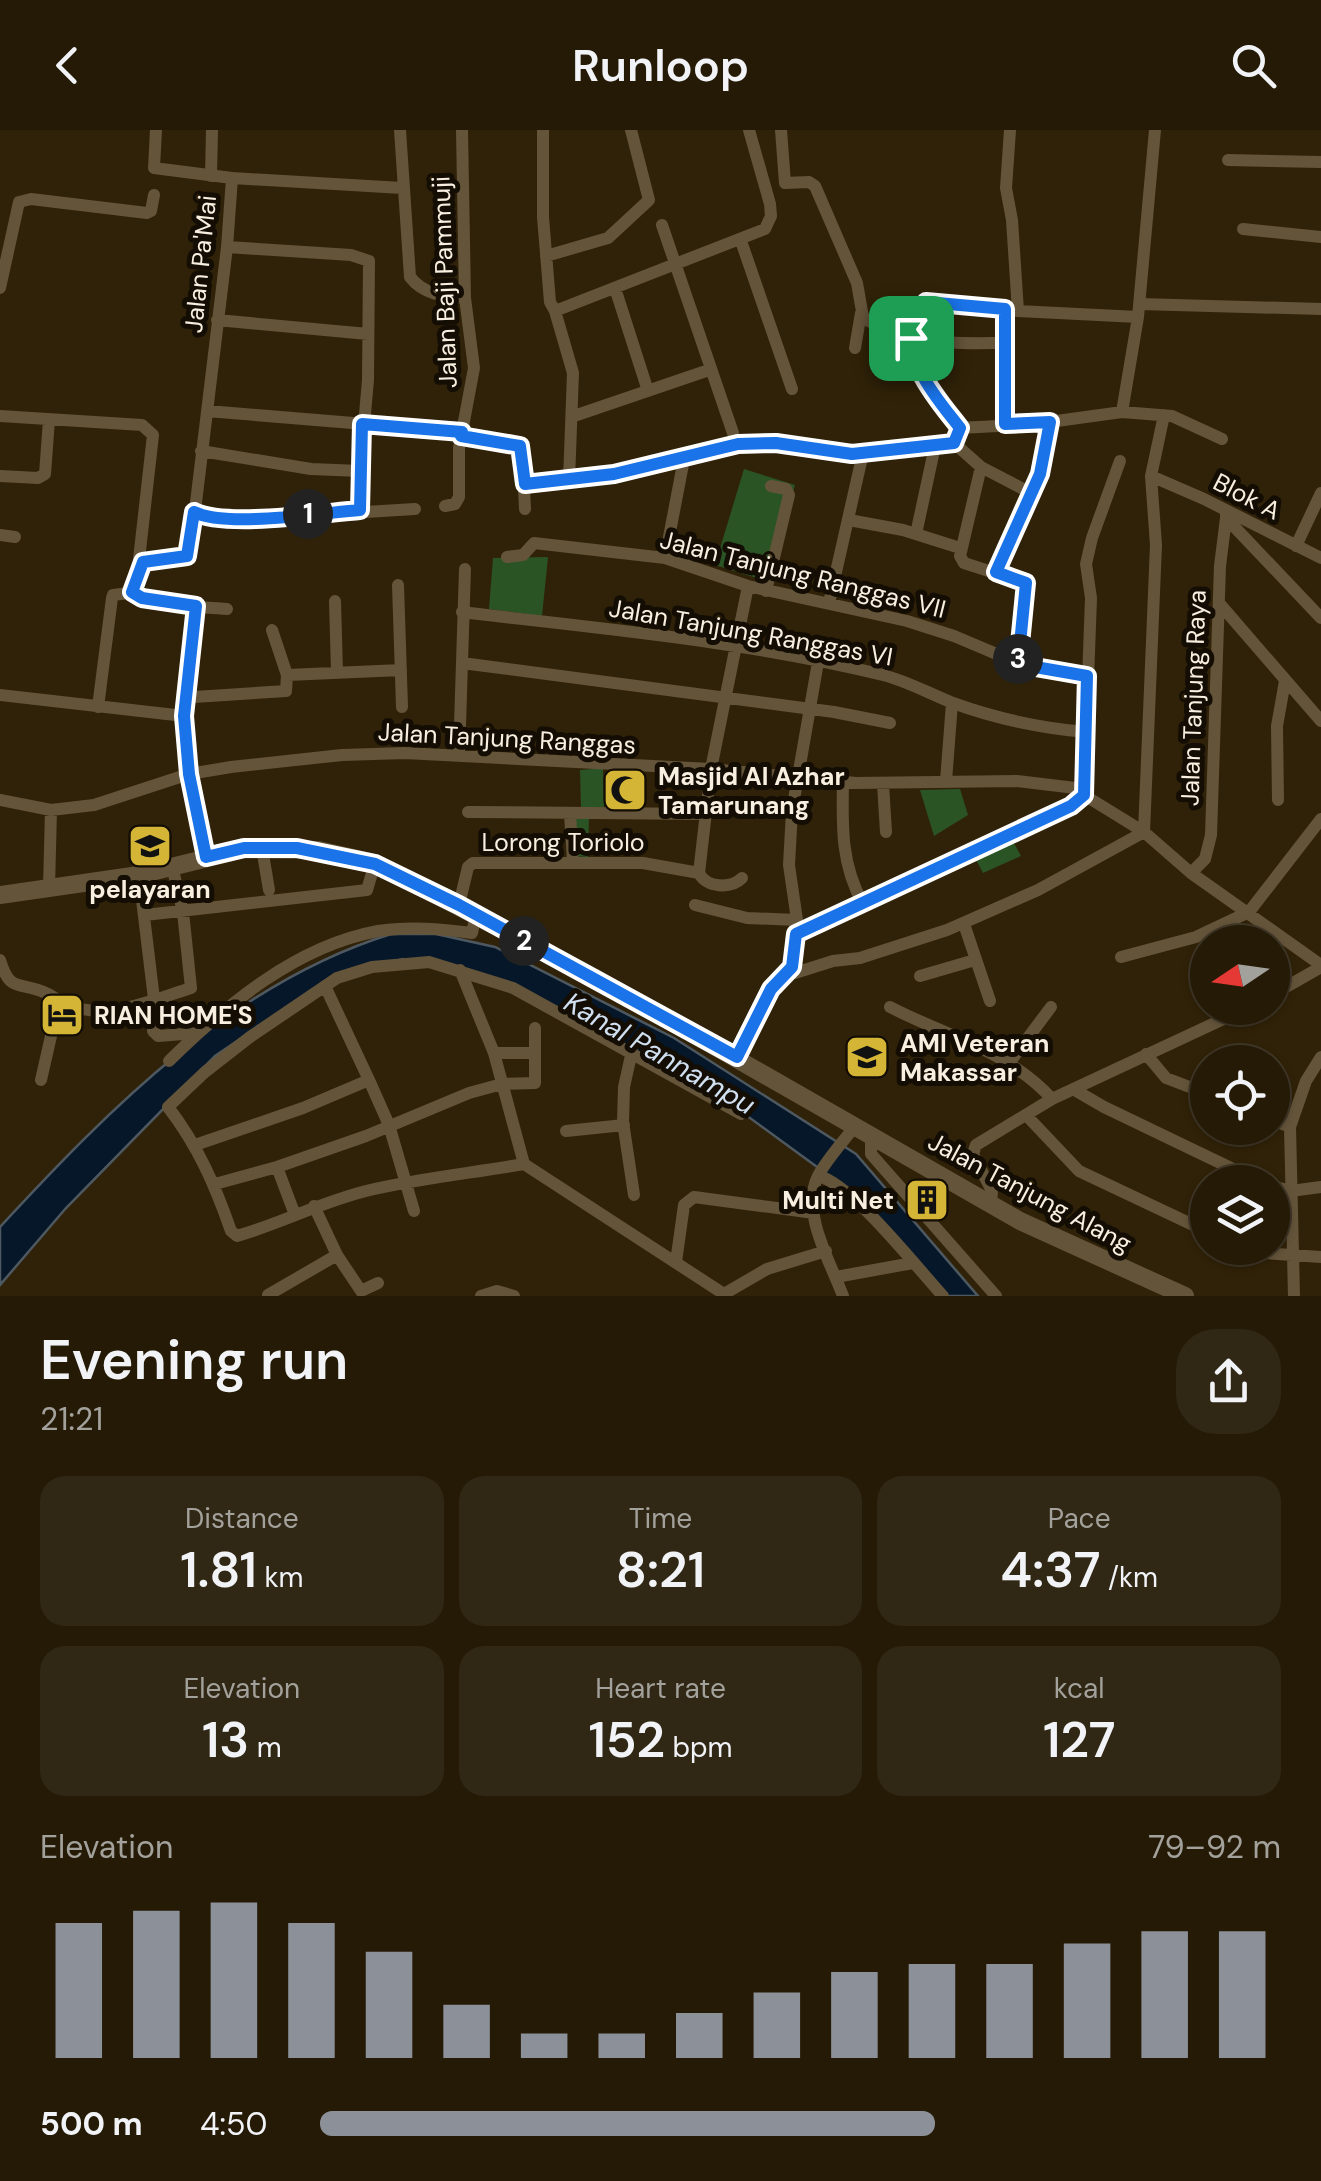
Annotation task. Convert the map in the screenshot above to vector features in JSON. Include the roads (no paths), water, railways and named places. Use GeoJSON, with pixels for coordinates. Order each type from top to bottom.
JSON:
{"type":"FeatureCollection","features":[{"type":"Feature","properties":{"kind":"street","name":"Jalan Pa'Mai"},"geometry":{"type":"LineString","coordinates":[[138,569],[147,560],[187,556],[227,247],[232,178],[154,168],[156,130]]}},
{"type":"Feature","properties":{"kind":"street"},"geometry":{"type":"LineString","coordinates":[[211,176],[212,130]]}},
{"type":"Feature","properties":{"kind":"street"},"geometry":{"type":"LineString","coordinates":[[400,130],[410,277],[436,295],[465,298]]}},
{"type":"Feature","properties":{"kind":"street","name":"Jalan Baji Pammuji"},"geometry":{"type":"LineString","coordinates":[[445,506],[458,502],[457,460],[474,368],[465,298],[462,130]]}},
{"type":"Feature","properties":{"kind":"street"},"geometry":{"type":"LineString","coordinates":[[542,130],[550,302],[573,373],[570,480]]}},
{"type":"Feature","properties":{"kind":"street"},"geometry":{"type":"LineString","coordinates":[[546,256],[608,238],[649,200],[631,130]]}},
{"type":"Feature","properties":{"kind":"street"},"geometry":{"type":"LineString","coordinates":[[555,311],[741,240],[768,225],[771,216],[766,189],[749,130]]}},
{"type":"Feature","properties":{"kind":"street"},"geometry":{"type":"LineString","coordinates":[[781,130],[785,184],[809,182],[815,186],[860,293],[856,348]]}},
{"type":"Feature","properties":{"kind":"street"},"geometry":{"type":"LineString","coordinates":[[1005,424],[1004,343],[1011,310],[1012,220],[1006,188],[1010,130]]}},
{"type":"Feature","properties":{"kind":"street"},"geometry":{"type":"LineString","coordinates":[[1122,412],[1139,310],[1156,130]]}},
{"type":"Feature","properties":{"kind":"street"},"geometry":{"type":"LineString","coordinates":[[1228,160],[1321,162]]}},
{"type":"Feature","properties":{"kind":"street"},"geometry":{"type":"LineString","coordinates":[[232,178],[402,188]]}},
{"type":"Feature","properties":{"kind":"street"},"geometry":{"type":"LineString","coordinates":[[0,288],[19,202],[32,200],[147,213],[154,203],[154,194]]}},
{"type":"Feature","properties":{"kind":"street"},"geometry":{"type":"LineString","coordinates":[[662,226],[732,433]]}},
{"type":"Feature","properties":{"kind":"street"},"geometry":{"type":"LineString","coordinates":[[1243,230],[1321,238]]}},
{"type":"Feature","properties":{"kind":"street"},"geometry":{"type":"LineString","coordinates":[[741,240],[792,389]]}},
{"type":"Feature","properties":{"kind":"street"},"geometry":{"type":"LineString","coordinates":[[227,247],[352,256],[369,261],[360,510]]}},
{"type":"Feature","properties":{"kind":"street"},"geometry":{"type":"LineString","coordinates":[[616,288],[648,391]]}},
{"type":"Feature","properties":{"kind":"street"},"geometry":{"type":"LineString","coordinates":[[888,366],[926,302],[1011,310],[1321,309]]}},
{"type":"Feature","properties":{"kind":"street"},"geometry":{"type":"LineString","coordinates":[[861,313],[867,320],[906,336],[948,344],[1004,343]]}},
{"type":"Feature","properties":{"kind":"street"},"geometry":{"type":"LineString","coordinates":[[217,320],[368,334]]}},
{"type":"Feature","properties":{"kind":"street"},"geometry":{"type":"LineString","coordinates":[[906,336],[922,374],[960,428]]}},
{"type":"Feature","properties":{"kind":"street"},"geometry":{"type":"LineString","coordinates":[[574,416],[709,370]]}},
{"type":"Feature","properties":{"kind":"street"},"geometry":{"type":"LineString","coordinates":[[207,411],[462,434],[520,446],[525,508]]}},
{"type":"Feature","properties":{"kind":"street"},"geometry":{"type":"LineString","coordinates":[[960,428],[1122,412],[1164,416],[1222,439]]}},
{"type":"Feature","properties":{"kind":"street"},"geometry":{"type":"LineString","coordinates":[[0,416],[142,426],[152,432],[138,569],[132,592]]}},
{"type":"Feature","properties":{"kind":"street"},"geometry":{"type":"LineString","coordinates":[[1144,832],[1156,546],[1151,476],[1164,416]]}},
{"type":"Feature","properties":{"kind":"street"},"geometry":{"type":"LineString","coordinates":[[0,476],[38,478],[45,474],[50,420]]}},
{"type":"Feature","properties":{"kind":"street"},"geometry":{"type":"LineString","coordinates":[[996,572],[1045,458],[1050,422]]}},
{"type":"Feature","properties":{"kind":"street"},"geometry":{"type":"LineString","coordinates":[[954,443],[960,428]]}},
{"type":"Feature","properties":{"kind":"street"},"geometry":{"type":"LineString","coordinates":[[525,484],[570,480],[684,459],[738,444],[776,443],[842,454],[954,443]]}},
{"type":"Feature","properties":{"kind":"street"},"geometry":{"type":"LineString","coordinates":[[954,443],[981,467],[1031,493]]}},
{"type":"Feature","properties":{"kind":"street"},"geometry":{"type":"LineString","coordinates":[[916,534],[935,446]]}},
{"type":"Feature","properties":{"kind":"street"},"geometry":{"type":"LineString","coordinates":[[201,452],[297,467],[360,471]]}},
{"type":"Feature","properties":{"kind":"street"},"geometry":{"type":"LineString","coordinates":[[829,603],[863,453]]}},
{"type":"Feature","properties":{"kind":"street"},"geometry":{"type":"LineString","coordinates":[[664,558],[684,459]]}},
{"type":"Feature","properties":{"kind":"street"},"geometry":{"type":"LineString","coordinates":[[695,905],[796,927],[863,904],[1071,806],[1084,792],[1091,598],[1086,564],[1120,461]]}},
{"type":"Feature","properties":{"kind":"street"},"geometry":{"type":"LineString","coordinates":[[981,467],[960,548],[964,563],[1026,583],[1018,664]]}},
{"type":"Feature","properties":{"kind":"street","name":"Blok A"},"geometry":{"type":"LineString","coordinates":[[1151,476],[1321,558]]}},
{"type":"Feature","properties":{"kind":"street"},"geometry":{"type":"LineString","coordinates":[[766,590],[789,495],[786,489],[771,486]]}},
{"type":"Feature","properties":{"kind":"street"},"geometry":{"type":"LineString","coordinates":[[1296,546],[1321,493]]}},
{"type":"Feature","properties":{"kind":"street"},"geometry":{"type":"LineString","coordinates":[[194,512],[249,518],[415,509]]}},
{"type":"Feature","properties":{"kind":"street"},"geometry":{"type":"LineString","coordinates":[[1226,514],[1321,618]]}},
{"type":"Feature","properties":{"kind":"street","name":"Jalan Tanjung Raya"},"geometry":{"type":"LineString","coordinates":[[1192,873],[1205,858],[1211,835],[1226,514]]}},
{"type":"Feature","properties":{"kind":"street"},"geometry":{"type":"LineString","coordinates":[[849,520],[960,548]]}},
{"type":"Feature","properties":{"kind":"street","name":"Jalan Tanjung Ranggas VII"},"geometry":{"type":"LineString","coordinates":[[507,557],[523,554],[534,543],[664,558],[748,586],[954,636],[1018,664],[1087,676]]}},
{"type":"Feature","properties":{"kind":"street"},"geometry":{"type":"LineString","coordinates":[[460,756],[465,570]]}},
{"type":"Feature","properties":{"kind":"street"},"geometry":{"type":"LineString","coordinates":[[398,585],[402,707]]}},
{"type":"Feature","properties":{"kind":"street"},"geometry":{"type":"LineString","coordinates":[[699,873],[711,770],[748,586]]}},
{"type":"Feature","properties":{"kind":"street"},"geometry":{"type":"LineString","coordinates":[[98,706],[113,595],[132,592],[142,598],[227,609]]}},
{"type":"Feature","properties":{"kind":"street"},"geometry":{"type":"LineString","coordinates":[[335,601],[337,672]]}},
{"type":"Feature","properties":{"kind":"street"},"geometry":{"type":"LineString","coordinates":[[1219,603],[1321,721]]}},
{"type":"Feature","properties":{"kind":"street"},"geometry":{"type":"LineString","coordinates":[[196,606],[184,716],[189,774],[206,857]]}},
{"type":"Feature","properties":{"kind":"street","name":"Jalan Tanjung Ranggas VI"},"geometry":{"type":"LineString","coordinates":[[462,612],[818,662],[888,676],[952,702],[1038,727],[1086,732]]}},
{"type":"Feature","properties":{"kind":"street"},"geometry":{"type":"LineString","coordinates":[[186,701],[194,697],[286,691],[287,674],[272,630]]}},
{"type":"Feature","properties":{"kind":"street"},"geometry":{"type":"LineString","coordinates":[[462,662],[811,709],[890,724]]}},
{"type":"Feature","properties":{"kind":"street"},"geometry":{"type":"LineString","coordinates":[[737,1057],[771,989],[794,960],[796,927],[789,865],[797,778],[818,662]]}},
{"type":"Feature","properties":{"kind":"street"},"geometry":{"type":"LineString","coordinates":[[287,674],[401,670]]}},
{"type":"Feature","properties":{"kind":"street"},"geometry":{"type":"LineString","coordinates":[[1278,800],[1277,726],[1285,681]]}},
{"type":"Feature","properties":{"kind":"street"},"geometry":{"type":"LineString","coordinates":[[0,695],[184,716]]}},
{"type":"Feature","properties":{"kind":"street"},"geometry":{"type":"LineString","coordinates":[[946,781],[952,702]]}},
{"type":"Feature","properties":{"kind":"street","name":"Jalan Tanjung Ranggas"},"geometry":{"type":"LineString","coordinates":[[51,810],[126,797],[189,774],[342,755],[404,752],[884,784],[1016,781],[1084,792]]}},
{"type":"Feature","properties":{"kind":"street"},"geometry":{"type":"LineString","coordinates":[[843,782],[842,847],[847,872],[863,904]]}},
{"type":"Feature","properties":{"kind":"street"},"geometry":{"type":"LineString","coordinates":[[884,784],[886,832]]}},
{"type":"Feature","properties":{"kind":"street"},"geometry":{"type":"LineString","coordinates":[[1084,792],[1144,832],[1192,873],[1321,966],[1290,984]]}},
{"type":"Feature","properties":{"kind":"street"},"geometry":{"type":"LineString","coordinates":[[0,800],[51,810],[49,888]]}},
{"type":"Feature","properties":{"kind":"street"},"geometry":{"type":"LineString","coordinates":[[468,812],[705,814]]}},
{"type":"Feature","properties":{"kind":"street"},"geometry":{"type":"LineString","coordinates":[[570,814],[573,861]]}},
{"type":"Feature","properties":{"kind":"street"},"geometry":{"type":"LineString","coordinates":[[1121,957],[1196,938],[1249,912],[1321,819]]}},
{"type":"Feature","properties":{"kind":"street"},"geometry":{"type":"LineString","coordinates":[[784,972],[860,958],[964,924],[1048,886],[1144,832]]}},
{"type":"Feature","properties":{"kind":"street"},"geometry":{"type":"LineString","coordinates":[[262,848],[269,890]]}},
{"type":"Feature","properties":{"kind":"street","name":"Jalan Tanjung Alang"},"geometry":{"type":"LineString","coordinates":[[0,894],[139,875],[206,857],[262,848],[318,850],[375,864],[598,980],[649,1017],[737,1057],[991,1204],[1072,1247],[1184,1296]]}},
{"type":"Feature","properties":{"kind":"street","name":"Lorong Toriolo"},"geometry":{"type":"LineString","coordinates":[[459,905],[469,864],[644,863],[699,873],[702,880],[712,885],[736,884],[742,878]]}},
{"type":"Feature","properties":{"kind":"street"},"geometry":{"type":"LineString","coordinates":[[145,915],[367,890],[375,864]]}},
{"type":"Feature","properties":{"kind":"street"},"geometry":{"type":"LineString","coordinates":[[0,960],[8,981],[82,1009],[122,1009],[192,987],[183,912],[172,866]]}},
{"type":"Feature","properties":{"kind":"street"},"geometry":{"type":"LineString","coordinates":[[139,875],[154,999],[153,1031],[156,1036],[198,1032]]}},
{"type":"Feature","properties":{"kind":"street"},"geometry":{"type":"LineString","coordinates":[[168,1062],[198,1032],[287,967],[334,944],[380,931],[430,928],[472,933],[476,915]]}},
{"type":"Feature","properties":{"kind":"street"},"geometry":{"type":"LineString","coordinates":[[964,924],[990,1000]]}},
{"type":"Feature","properties":{"kind":"street"},"geometry":{"type":"LineString","coordinates":[[920,976],[975,960]]}},
{"type":"Feature","properties":{"kind":"street"},"geometry":{"type":"LineString","coordinates":[[741,1114],[513,988],[429,962],[396,963],[355,972],[324,986],[250,1037],[168,1107],[195,1145],[234,1235],[261,1230],[314,1206],[404,1183],[524,1164],[725,1295],[767,1268],[826,1252]]}},
{"type":"Feature","properties":{"kind":"street"},"geometry":{"type":"LineString","coordinates":[[460,970],[494,1053],[524,1164]]}},
{"type":"Feature","properties":{"kind":"street"},"geometry":{"type":"LineString","coordinates":[[324,986],[388,1126],[414,1211]]}},
{"type":"Feature","properties":{"kind":"street"},"geometry":{"type":"LineString","coordinates":[[42,1080],[59,1001]]}},
{"type":"Feature","properties":{"kind":"street"},"geometry":{"type":"LineString","coordinates":[[890,1008],[1009,1063],[1052,1099]]}},
{"type":"Feature","properties":{"kind":"street"},"geometry":{"type":"LineString","coordinates":[[1009,1063],[1051,1008]]}},
{"type":"Feature","properties":{"kind":"street"},"geometry":{"type":"LineString","coordinates":[[991,1204],[992,1191],[973,1154],[976,1145],[1052,1099],[1210,1025]]}},
{"type":"Feature","properties":{"kind":"street"},"geometry":{"type":"LineString","coordinates":[[215,1184],[277,1167],[469,1093],[502,1084],[534,1083],[535,1028]]}},
{"type":"Feature","properties":{"kind":"street"},"geometry":{"type":"LineString","coordinates":[[632,1052],[624,1087],[624,1125],[634,1195]]}},
{"type":"Feature","properties":{"kind":"street"},"geometry":{"type":"LineString","coordinates":[[494,1053],[534,1053]]}},
{"type":"Feature","properties":{"kind":"street"},"geometry":{"type":"LineString","coordinates":[[1146,1054],[1166,1078],[1190,1087]]}},
{"type":"Feature","properties":{"kind":"street"},"geometry":{"type":"LineString","coordinates":[[1294,1296],[1290,1127],[1306,1080],[1321,1057]]}},
{"type":"Feature","properties":{"kind":"street"},"geometry":{"type":"LineString","coordinates":[[195,1145],[303,1108],[369,1080]]}},
{"type":"Feature","properties":{"kind":"street"},"geometry":{"type":"LineString","coordinates":[[1072,1089],[1226,1165]]}},
{"type":"Feature","properties":{"kind":"street"},"geometry":{"type":"LineString","coordinates":[[1026,1114],[1078,1172],[1190,1224]]}},
{"type":"Feature","properties":{"kind":"street"},"geometry":{"type":"LineString","coordinates":[[566,1131],[624,1125]]}},
{"type":"Feature","properties":{"kind":"street"},"geometry":{"type":"LineString","coordinates":[[842,1296],[814,1213],[813,1194],[819,1175],[843,1143],[863,1130],[871,1154],[996,1296]]}},
{"type":"Feature","properties":{"kind":"street"},"geometry":{"type":"LineString","coordinates":[[277,1167],[294,1216]]}},
{"type":"Feature","properties":{"kind":"street"},"geometry":{"type":"LineString","coordinates":[[819,1175],[846,1191],[943,1296]]}},
{"type":"Feature","properties":{"kind":"street"},"geometry":{"type":"LineString","coordinates":[[1291,1191],[1321,1187]]}},
{"type":"Feature","properties":{"kind":"street"},"geometry":{"type":"LineString","coordinates":[[676,1262],[684,1205],[694,1197],[814,1213]]}},
{"type":"Feature","properties":{"kind":"street"},"geometry":{"type":"LineString","coordinates":[[314,1206],[337,1255],[361,1292],[378,1283]]}},
{"type":"Feature","properties":{"kind":"street"},"geometry":{"type":"LineString","coordinates":[[268,1295],[337,1255]]}},
{"type":"Feature","properties":{"kind":"street"},"geometry":{"type":"LineString","coordinates":[[1291,1256],[1321,1258]]}},
{"type":"Feature","properties":{"kind":"street"},"geometry":{"type":"LineString","coordinates":[[836,1277],[914,1263]]}},
{"type":"Feature","properties":{"kind":"street"},"geometry":{"type":"LineString","coordinates":[[481,1296],[497,1291],[514,1296]]}},
{"type":"Feature","properties":{"kind":"water","name":"Kanal Pannampu"},"geometry":{"type":"Polygon","coordinates":[[[391,934],[436,934],[495,947],[674,1038],[856,1154],[978,1296],[947,1296],[854,1194],[735,1107],[516,985],[402,959],[311,991],[215,1056],[66,1208],[0,1285],[0,1227],[130,1095],[227,1017],[279,984],[333,956],[391,934]]]}},
{"type":"Feature","properties":{"kind":"place","name":"Masjid Al Azhar Tamarunang"},"geometry":{"type":"Point","coordinates":[625,790]}},
{"type":"Feature","properties":{"kind":"place","name":"pelayaran"},"geometry":{"type":"Point","coordinates":[150,846]}},
{"type":"Feature","properties":{"kind":"place","name":"RIAN HOME'S"},"geometry":{"type":"Point","coordinates":[62,1015]}},
{"type":"Feature","properties":{"kind":"place","name":"AMI Veteran Makassar"},"geometry":{"type":"Point","coordinates":[867,1057]}},
{"type":"Feature","properties":{"kind":"place","name":"Multi Net"},"geometry":{"type":"Point","coordinates":[927,1200]}}]}
